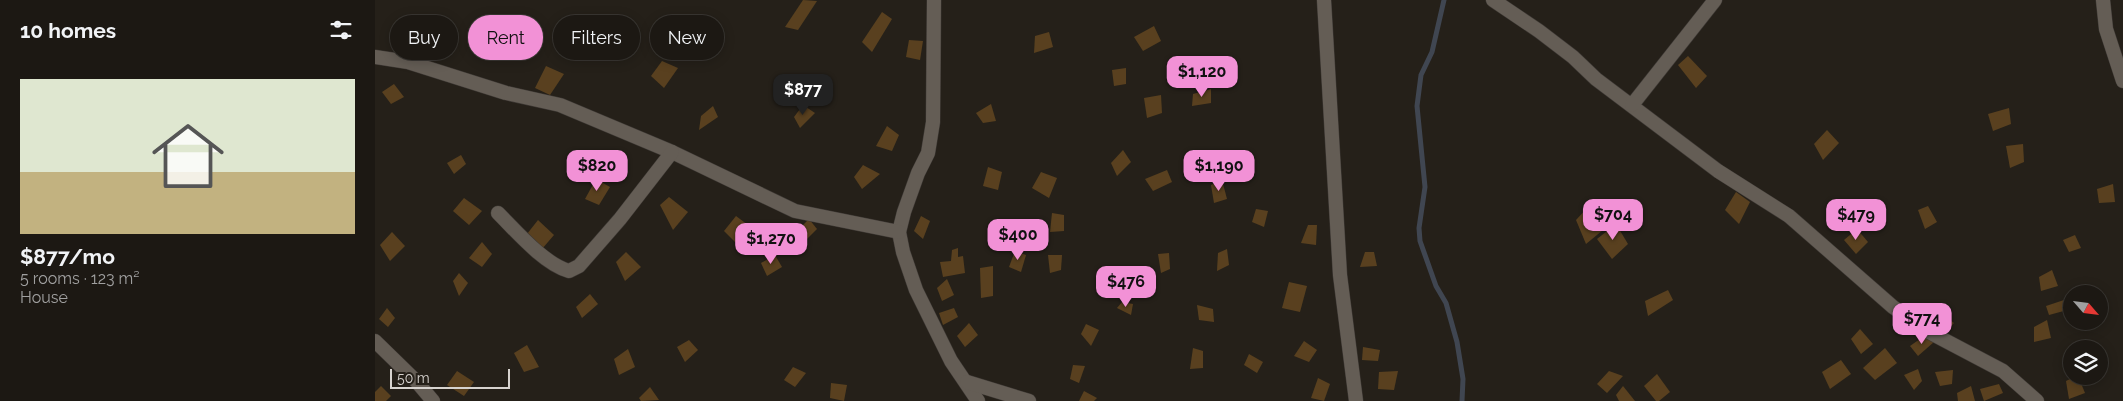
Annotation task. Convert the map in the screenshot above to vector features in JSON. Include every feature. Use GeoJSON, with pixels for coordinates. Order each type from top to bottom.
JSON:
{"type":"FeatureCollection","features":[{"type":"Feature","properties":{"kind":"street"},"geometry":{"type":"LineString","coordinates":[[933,0],[931,140],[928,153],[903,212],[899,232],[903,252],[916,290],[951,361],[967,382],[978,401]]}},
{"type":"Feature","properties":{"kind":"street"},"geometry":{"type":"LineString","coordinates":[[1324,0],[1327,85],[1339,275],[1356,401]]}},
{"type":"Feature","properties":{"kind":"street"},"geometry":{"type":"LineString","coordinates":[[1493,0],[1573,57],[1596,79],[1718,171],[1789,216],[1893,307],[1929,332],[2003,371],[2037,401]]}},
{"type":"Feature","properties":{"kind":"street"},"geometry":{"type":"LineString","coordinates":[[1632,105],[1715,0]]}},
{"type":"Feature","properties":{"kind":"street"},"geometry":{"type":"LineString","coordinates":[[2103,0],[2106,29],[2123,81]]}},
{"type":"Feature","properties":{"kind":"street"},"geometry":{"type":"LineString","coordinates":[[375,57],[408,62],[506,93],[560,104],[672,152],[795,211],[899,232]]}},
{"type":"Feature","properties":{"kind":"street"},"geometry":{"type":"LineString","coordinates":[[497,212],[535,249],[561,269],[569,271],[579,266],[620,219],[672,152]]}},
{"type":"Feature","properties":{"kind":"street"},"geometry":{"type":"LineString","coordinates":[[375,341],[433,401]]}},
{"type":"Feature","properties":{"kind":"street"},"geometry":{"type":"LineString","coordinates":[[967,382],[1029,401]]}},
{"type":"Feature","properties":{"kind":"building"},"geometry":{"type":"Polygon","coordinates":[[[803,0],[817,1],[798,30],[785,27],[803,0]]]}},
{"type":"Feature","properties":{"kind":"building"},"geometry":{"type":"Polygon","coordinates":[[[882,12],[892,19],[872,52],[862,42],[882,12]]]}},
{"type":"Feature","properties":{"kind":"building"},"geometry":{"type":"Polygon","coordinates":[[[1154,26],[1161,41],[1143,51],[1134,37],[1154,26]]]}},
{"type":"Feature","properties":{"kind":"building"},"geometry":{"type":"Polygon","coordinates":[[[1049,32],[1053,47],[1034,53],[1035,36],[1049,32]]]}},
{"type":"Feature","properties":{"kind":"building"},"geometry":{"type":"Polygon","coordinates":[[[909,40],[923,41],[920,60],[906,57],[909,40]]]}},
{"type":"Feature","properties":{"kind":"building"},"geometry":{"type":"Polygon","coordinates":[[[1688,56],[1707,76],[1696,88],[1678,65],[1688,56]]]}},
{"type":"Feature","properties":{"kind":"building"},"geometry":{"type":"Polygon","coordinates":[[[662,61],[678,68],[664,88],[651,76],[662,61]]]}},
{"type":"Feature","properties":{"kind":"building"},"geometry":{"type":"Polygon","coordinates":[[[546,66],[564,74],[550,95],[535,88],[546,66]]]}},
{"type":"Feature","properties":{"kind":"building"},"geometry":{"type":"Polygon","coordinates":[[[1126,68],[1126,84],[1114,86],[1112,70],[1126,68]]]}},
{"type":"Feature","properties":{"kind":"building"},"geometry":{"type":"Polygon","coordinates":[[[394,84],[404,97],[391,104],[382,92],[394,84]]]}},
{"type":"Feature","properties":{"kind":"building"},"geometry":{"type":"Polygon","coordinates":[[[1211,89],[1211,103],[1192,106],[1193,94],[1211,89]]]}},
{"type":"Feature","properties":{"kind":"building"},"geometry":{"type":"Polygon","coordinates":[[[1161,95],[1162,113],[1147,118],[1144,98],[1161,95]]]}},
{"type":"Feature","properties":{"kind":"building"},"geometry":{"type":"Polygon","coordinates":[[[991,104],[996,121],[983,123],[976,113],[991,104]]]}},
{"type":"Feature","properties":{"kind":"building"},"geometry":{"type":"Polygon","coordinates":[[[803,105],[815,113],[800,128],[794,117],[803,105]]]}},
{"type":"Feature","properties":{"kind":"building"},"geometry":{"type":"Polygon","coordinates":[[[713,106],[718,117],[699,130],[701,116],[713,106]]]}},
{"type":"Feature","properties":{"kind":"building"},"geometry":{"type":"Polygon","coordinates":[[[2009,108],[2011,124],[1993,131],[1988,114],[2009,108]]]}},
{"type":"Feature","properties":{"kind":"building"},"geometry":{"type":"Polygon","coordinates":[[[887,126],[899,135],[892,151],[876,146],[887,126]]]}},
{"type":"Feature","properties":{"kind":"building"},"geometry":{"type":"Polygon","coordinates":[[[1827,130],[1839,143],[1823,160],[1814,144],[1827,130]]]}},
{"type":"Feature","properties":{"kind":"building"},"geometry":{"type":"Polygon","coordinates":[[[2023,144],[2024,162],[2010,168],[2006,146],[2023,144]]]}},
{"type":"Feature","properties":{"kind":"building"},"geometry":{"type":"Polygon","coordinates":[[[1123,150],[1131,162],[1117,176],[1111,163],[1123,150]]]}},
{"type":"Feature","properties":{"kind":"building"},"geometry":{"type":"Polygon","coordinates":[[[461,155],[466,164],[454,174],[447,163],[461,155]]]}},
{"type":"Feature","properties":{"kind":"building"},"geometry":{"type":"Polygon","coordinates":[[[863,165],[880,174],[862,189],[854,177],[863,165]]]}},
{"type":"Feature","properties":{"kind":"building"},"geometry":{"type":"Polygon","coordinates":[[[988,167],[1002,172],[998,190],[983,186],[988,167]]]}},
{"type":"Feature","properties":{"kind":"building"},"geometry":{"type":"Polygon","coordinates":[[[1167,170],[1172,182],[1153,191],[1145,179],[1167,170]]]}},
{"type":"Feature","properties":{"kind":"building"},"geometry":{"type":"Polygon","coordinates":[[[1041,172],[1057,178],[1049,198],[1032,188],[1041,172]]]}},
{"type":"Feature","properties":{"kind":"building"},"geometry":{"type":"Polygon","coordinates":[[[596,179],[610,187],[599,205],[585,199],[596,179]]]}},
{"type":"Feature","properties":{"kind":"building"},"geometry":{"type":"Polygon","coordinates":[[[1222,180],[1227,199],[1214,203],[1211,185],[1222,180]]]}},
{"type":"Feature","properties":{"kind":"building"},"geometry":{"type":"Polygon","coordinates":[[[2113,184],[2115,202],[2099,203],[2097,189],[2113,184]]]}},
{"type":"Feature","properties":{"kind":"building"},"geometry":{"type":"Polygon","coordinates":[[[1736,192],[1750,202],[1739,224],[1725,210],[1736,192]]]}},
{"type":"Feature","properties":{"kind":"building"},"geometry":{"type":"Polygon","coordinates":[[[669,197],[688,212],[673,230],[660,205],[669,197]]]}},
{"type":"Feature","properties":{"kind":"building"},"geometry":{"type":"Polygon","coordinates":[[[464,198],[482,211],[469,225],[453,211],[464,198]]]}},
{"type":"Feature","properties":{"kind":"building"},"geometry":{"type":"Polygon","coordinates":[[[1928,206],[1937,222],[1925,229],[1918,210],[1928,206]]]}},
{"type":"Feature","properties":{"kind":"building"},"geometry":{"type":"Polygon","coordinates":[[[1588,207],[1603,230],[1586,244],[1576,220],[1588,207]]]}},
{"type":"Feature","properties":{"kind":"building"},"geometry":{"type":"Polygon","coordinates":[[[1256,209],[1268,211],[1264,227],[1252,222],[1256,209]]]}},
{"type":"Feature","properties":{"kind":"building"},"geometry":{"type":"Polygon","coordinates":[[[1052,213],[1064,215],[1064,231],[1050,232],[1052,213]]]}},
{"type":"Feature","properties":{"kind":"building"},"geometry":{"type":"Polygon","coordinates":[[[736,216],[748,225],[736,243],[724,231],[736,216]]]}},
{"type":"Feature","properties":{"kind":"building"},"geometry":{"type":"Polygon","coordinates":[[[921,216],[930,221],[923,239],[914,231],[921,216]]]}},
{"type":"Feature","properties":{"kind":"building"},"geometry":{"type":"Polygon","coordinates":[[[809,219],[817,229],[805,241],[798,230],[809,219]]]}},
{"type":"Feature","properties":{"kind":"building"},"geometry":{"type":"Polygon","coordinates":[[[538,220],[554,235],[542,249],[527,234],[538,220]]]}},
{"type":"Feature","properties":{"kind":"building"},"geometry":{"type":"Polygon","coordinates":[[[1616,224],[1628,244],[1612,259],[1597,239],[1616,224]]]}},
{"type":"Feature","properties":{"kind":"building"},"geometry":{"type":"Polygon","coordinates":[[[1308,225],[1317,225],[1316,245],[1301,243],[1308,225]]]}},
{"type":"Feature","properties":{"kind":"building"},"geometry":{"type":"Polygon","coordinates":[[[1857,229],[1868,242],[1856,254],[1844,240],[1857,229]]]}},
{"type":"Feature","properties":{"kind":"building"},"geometry":{"type":"Polygon","coordinates":[[[392,232],[405,246],[390,261],[380,245],[392,232]]]}},
{"type":"Feature","properties":{"kind":"building"},"geometry":{"type":"Polygon","coordinates":[[[2075,235],[2081,248],[2069,252],[2063,240],[2075,235]]]}},
{"type":"Feature","properties":{"kind":"building"},"geometry":{"type":"Polygon","coordinates":[[[482,242],[492,254],[482,267],[469,258],[482,242]]]}},
{"type":"Feature","properties":{"kind":"building"},"geometry":{"type":"Polygon","coordinates":[[[958,248],[958,257],[963,256],[965,273],[943,277],[940,262],[951,261],[952,250],[958,248]]]}},
{"type":"Feature","properties":{"kind":"building"},"geometry":{"type":"Polygon","coordinates":[[[1227,249],[1229,265],[1217,271],[1218,253],[1227,249]]]}},
{"type":"Feature","properties":{"kind":"building"},"geometry":{"type":"Polygon","coordinates":[[[1015,251],[1026,255],[1021,272],[1009,267],[1015,251]]]}},
{"type":"Feature","properties":{"kind":"building"},"geometry":{"type":"Polygon","coordinates":[[[626,252],[641,267],[625,281],[616,262],[626,252]]]}},
{"type":"Feature","properties":{"kind":"building"},"geometry":{"type":"Polygon","coordinates":[[[1365,252],[1374,252],[1377,266],[1360,267],[1365,252]]]}},
{"type":"Feature","properties":{"kind":"building"},"geometry":{"type":"Polygon","coordinates":[[[1169,253],[1170,269],[1161,273],[1158,254],[1169,253]]]}},
{"type":"Feature","properties":{"kind":"building"},"geometry":{"type":"Polygon","coordinates":[[[775,255],[782,267],[767,276],[761,263],[775,255]]]}},
{"type":"Feature","properties":{"kind":"building"},"geometry":{"type":"Polygon","coordinates":[[[1048,255],[1062,255],[1061,270],[1050,273],[1048,255]]]}},
{"type":"Feature","properties":{"kind":"building"},"geometry":{"type":"Polygon","coordinates":[[[993,266],[993,296],[981,298],[980,268],[993,266]]]}},
{"type":"Feature","properties":{"kind":"building"},"geometry":{"type":"Polygon","coordinates":[[[2052,270],[2058,286],[2041,291],[2039,277],[2052,270]]]}},
{"type":"Feature","properties":{"kind":"building"},"geometry":{"type":"Polygon","coordinates":[[[459,273],[468,283],[459,296],[453,281],[459,273]]]}},
{"type":"Feature","properties":{"kind":"building"},"geometry":{"type":"Polygon","coordinates":[[[947,279],[954,295],[942,301],[937,288],[947,279]]]}},
{"type":"Feature","properties":{"kind":"building"},"geometry":{"type":"Polygon","coordinates":[[[1289,282],[1307,286],[1300,312],[1282,308],[1289,282]]]}},
{"type":"Feature","properties":{"kind":"building"},"geometry":{"type":"Polygon","coordinates":[[[1668,290],[1673,300],[1648,316],[1645,301],[1668,290]]]}},
{"type":"Feature","properties":{"kind":"building"},"geometry":{"type":"Polygon","coordinates":[[[590,294],[598,304],[582,318],[576,307],[590,294]]]}},
{"type":"Feature","properties":{"kind":"building"},"geometry":{"type":"Polygon","coordinates":[[[2063,300],[2063,311],[2049,315],[2046,306],[2063,300]]]}},
{"type":"Feature","properties":{"kind":"building"},"geometry":{"type":"Polygon","coordinates":[[[1122,302],[1133,304],[1131,315],[1117,308],[1122,302]]]}},
{"type":"Feature","properties":{"kind":"building"},"geometry":{"type":"Polygon","coordinates":[[[1197,305],[1213,309],[1214,322],[1199,320],[1197,305]]]}},
{"type":"Feature","properties":{"kind":"building"},"geometry":{"type":"Polygon","coordinates":[[[387,308],[395,318],[388,327],[379,319],[387,308]]]}},
{"type":"Feature","properties":{"kind":"building"},"geometry":{"type":"Polygon","coordinates":[[[954,308],[958,317],[943,325],[939,313],[954,308]]]}},
{"type":"Feature","properties":{"kind":"building"},"geometry":{"type":"Polygon","coordinates":[[[1942,314],[1954,323],[1943,335],[1934,325],[1942,314]]]}},
{"type":"Feature","properties":{"kind":"building"},"geometry":{"type":"Polygon","coordinates":[[[2047,320],[2051,338],[2034,342],[2034,327],[2047,320]]]}},
{"type":"Feature","properties":{"kind":"building"},"geometry":{"type":"Polygon","coordinates":[[[969,323],[978,335],[965,347],[957,336],[969,323]]]}},
{"type":"Feature","properties":{"kind":"building"},"geometry":{"type":"Polygon","coordinates":[[[1086,324],[1099,330],[1091,346],[1081,334],[1086,324]]]}},
{"type":"Feature","properties":{"kind":"building"},"geometry":{"type":"Polygon","coordinates":[[[1860,329],[1873,344],[1861,354],[1851,339],[1860,329]]]}},
{"type":"Feature","properties":{"kind":"building"},"geometry":{"type":"Polygon","coordinates":[[[1927,334],[1934,342],[1918,356],[1910,346],[1927,334]]]}},
{"type":"Feature","properties":{"kind":"building"},"geometry":{"type":"Polygon","coordinates":[[[689,340],[698,350],[685,362],[677,347],[689,340]]]}},
{"type":"Feature","properties":{"kind":"building"},"geometry":{"type":"Polygon","coordinates":[[[1304,341],[1317,350],[1309,362],[1294,356],[1304,341]]]}},
{"type":"Feature","properties":{"kind":"building"},"geometry":{"type":"Polygon","coordinates":[[[527,345],[539,367],[524,372],[514,353],[527,345]]]}},
{"type":"Feature","properties":{"kind":"building"},"geometry":{"type":"Polygon","coordinates":[[[1363,347],[1380,350],[1378,361],[1362,360],[1363,347]]]}},
{"type":"Feature","properties":{"kind":"building"},"geometry":{"type":"Polygon","coordinates":[[[1193,348],[1203,351],[1203,368],[1190,369],[1193,348]]]}},
{"type":"Feature","properties":{"kind":"building"},"geometry":{"type":"Polygon","coordinates":[[[1885,348],[1897,363],[1875,380],[1863,368],[1885,348]]]}},
{"type":"Feature","properties":{"kind":"building"},"geometry":{"type":"Polygon","coordinates":[[[628,349],[635,367],[619,375],[614,359],[628,349]]]}},
{"type":"Feature","properties":{"kind":"building"},"geometry":{"type":"Polygon","coordinates":[[[1249,354],[1263,362],[1257,373],[1244,365],[1249,354]]]}},
{"type":"Feature","properties":{"kind":"building"},"geometry":{"type":"Polygon","coordinates":[[[1841,360],[1851,374],[1830,389],[1822,372],[1841,360]]]}},
{"type":"Feature","properties":{"kind":"building"},"geometry":{"type":"Polygon","coordinates":[[[1073,365],[1085,366],[1079,383],[1070,379],[1073,365]]]}},
{"type":"Feature","properties":{"kind":"building"},"geometry":{"type":"Polygon","coordinates":[[[793,367],[806,373],[795,387],[784,380],[793,367]]]}},
{"type":"Feature","properties":{"kind":"building"},"geometry":{"type":"Polygon","coordinates":[[[1918,369],[1922,381],[1914,390],[1904,375],[1918,369]]]}},
{"type":"Feature","properties":{"kind":"building"},"geometry":{"type":"Polygon","coordinates":[[[1953,370],[1952,384],[1940,386],[1935,372],[1953,370]]]}},
{"type":"Feature","properties":{"kind":"building"},"geometry":{"type":"Polygon","coordinates":[[[457,371],[474,382],[464,396],[447,385],[457,371]]]}},
{"type":"Feature","properties":{"kind":"building"},"geometry":{"type":"Polygon","coordinates":[[[1398,371],[1394,390],[1378,389],[1379,372],[1398,371]]]}},
{"type":"Feature","properties":{"kind":"building"},"geometry":{"type":"Polygon","coordinates":[[[1609,371],[1623,376],[1607,393],[1597,384],[1609,371]]]}},
{"type":"Feature","properties":{"kind":"building"},"geometry":{"type":"Polygon","coordinates":[[[1657,374],[1670,392],[1659,401],[1656,401],[1644,386],[1657,374]]]}},
{"type":"Feature","properties":{"kind":"building"},"geometry":{"type":"Polygon","coordinates":[[[1318,378],[1330,384],[1324,401],[1311,398],[1318,378]]]}},
{"type":"Feature","properties":{"kind":"building"},"geometry":{"type":"Polygon","coordinates":[[[831,383],[847,385],[844,401],[830,398],[831,383]]]}},
{"type":"Feature","properties":{"kind":"building"},"geometry":{"type":"Polygon","coordinates":[[[1999,384],[2003,393],[1984,401],[1980,389],[1999,384]]]}},
{"type":"Feature","properties":{"kind":"building"},"geometry":{"type":"Polygon","coordinates":[[[2067,385],[2082,385],[2085,393],[2069,399],[2067,385]]]}},
{"type":"Feature","properties":{"kind":"building"},"geometry":{"type":"Polygon","coordinates":[[[381,386],[391,396],[386,401],[375,401],[375,392],[381,386]]]}},
{"type":"Feature","properties":{"kind":"building"},"geometry":{"type":"Polygon","coordinates":[[[1623,386],[1635,401],[1619,401],[1616,395],[1623,386]]]}},
{"type":"Feature","properties":{"kind":"building"},"geometry":{"type":"Polygon","coordinates":[[[1971,386],[1975,401],[1958,401],[1957,393],[1971,386]]]}},
{"type":"Feature","properties":{"kind":"building"},"geometry":{"type":"Polygon","coordinates":[[[650,387],[659,400],[641,401],[639,398],[650,387]]]}},
{"type":"Feature","properties":{"kind":"building"},"geometry":{"type":"Polygon","coordinates":[[[1084,391],[1097,398],[1094,401],[1079,401],[1084,391]]]}},
{"type":"Feature","properties":{"kind":"waterway"},"geometry":{"type":"LineString","coordinates":[[1444,0],[1432,52],[1421,75],[1417,106],[1425,187],[1419,228],[1420,241],[1436,286],[1446,303],[1457,342],[1463,379],[1462,401]]}}]}
